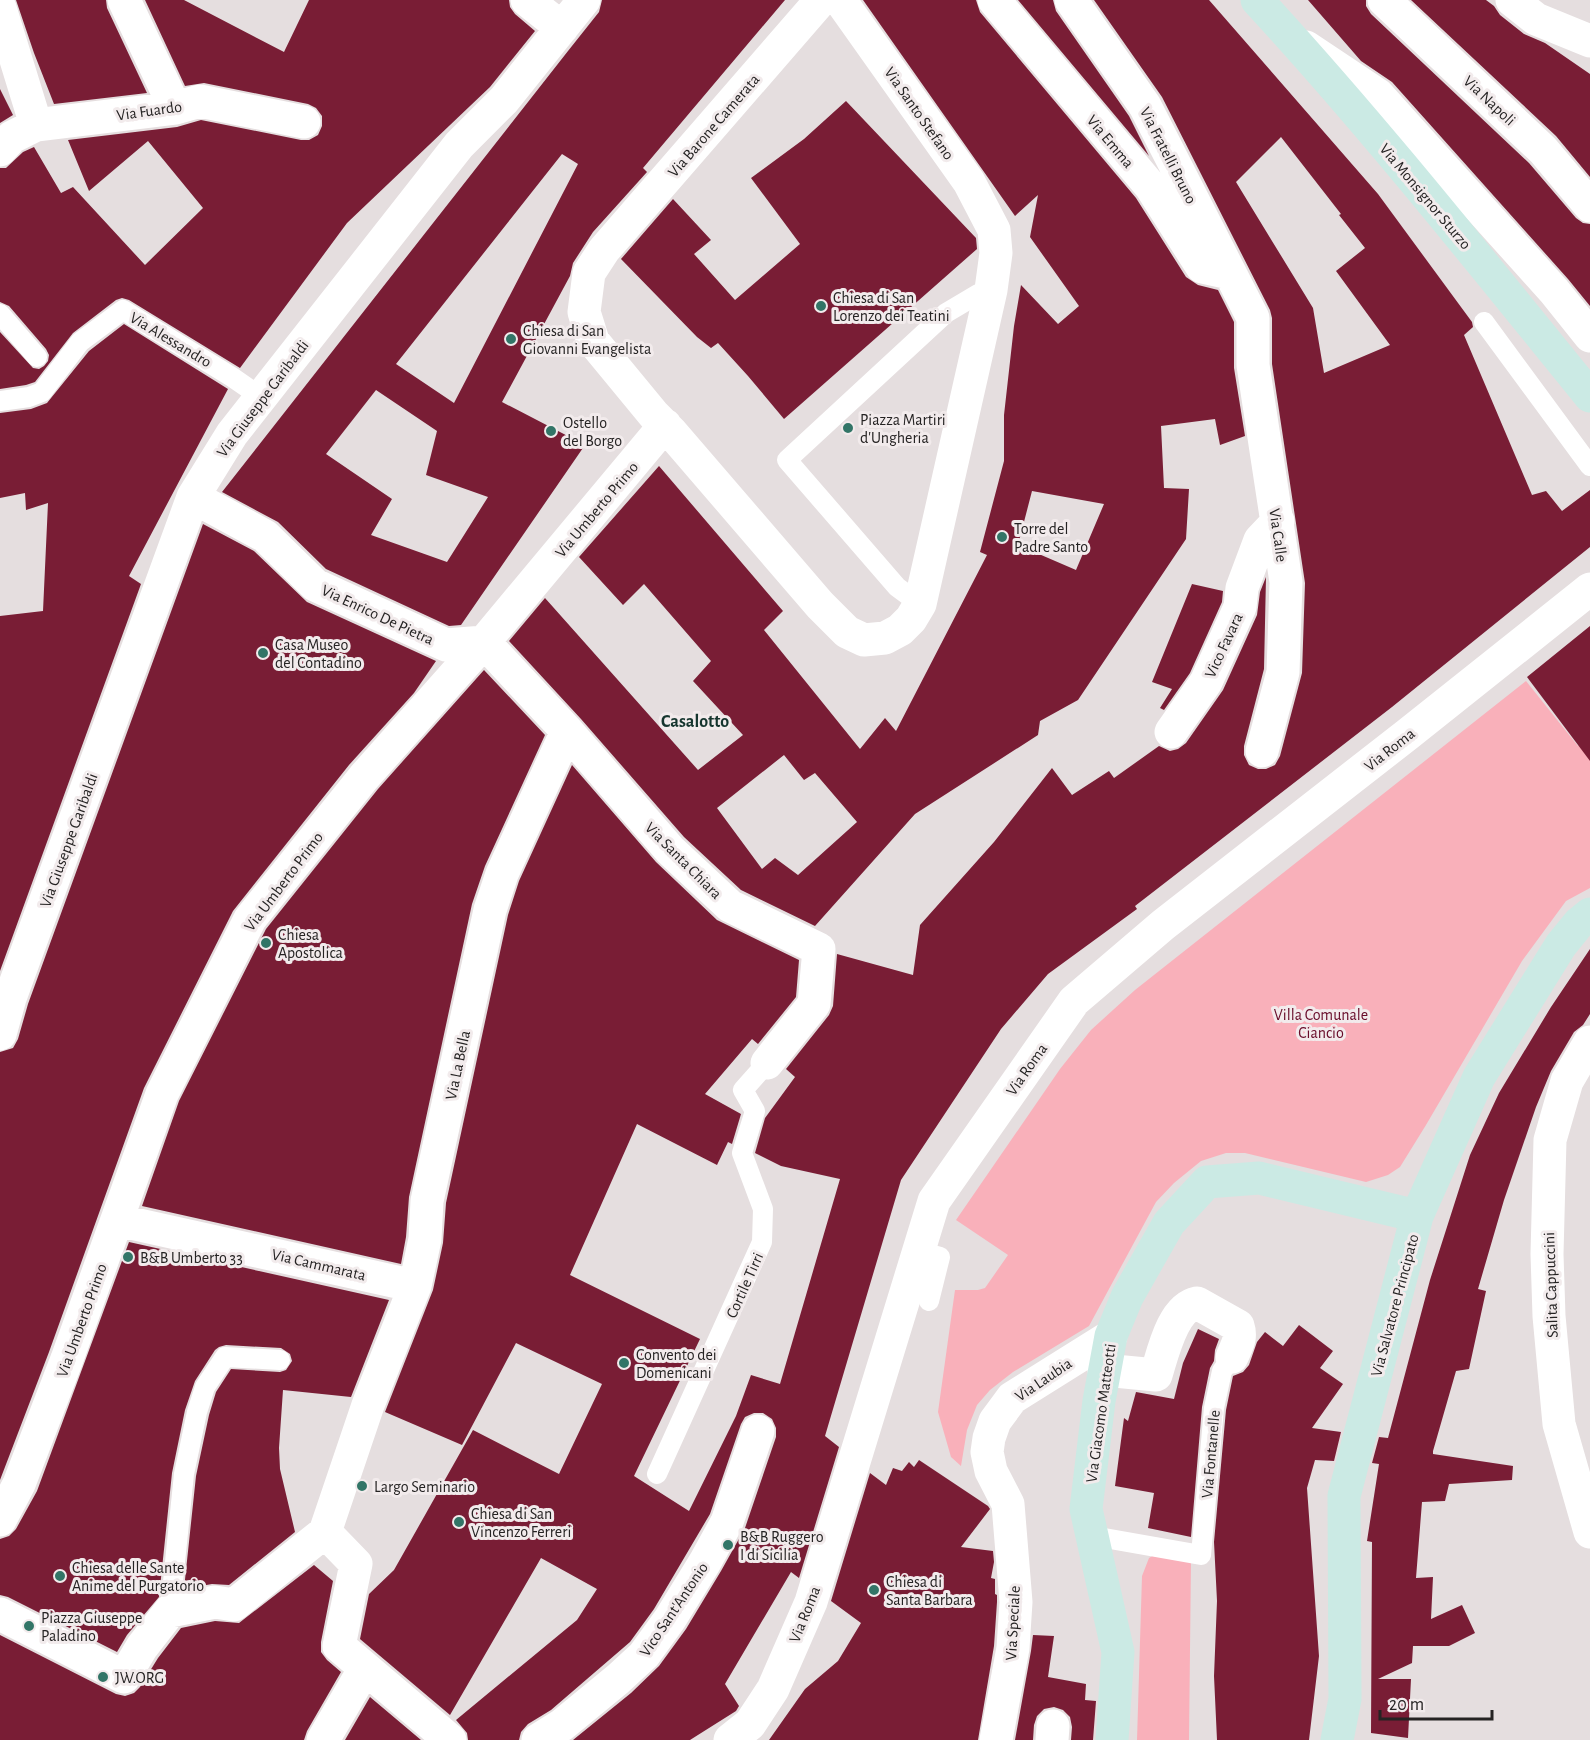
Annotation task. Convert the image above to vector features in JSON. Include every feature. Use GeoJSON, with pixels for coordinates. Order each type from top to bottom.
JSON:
{"type":"FeatureCollection","features":[{"type":"Feature","properties":{"kind":"main road","name":"Via Monsignor Sturzo"},"geometry":{"type":"LineString","coordinates":[[1257,0],[1292,37],[1466,243],[1590,396]]}},
{"type":"Feature","properties":{"kind":"main road","name":"Via Salvatore Principato"},"geometry":{"type":"LineString","coordinates":[[1337,1740],[1345,1700],[1344,1496],[1417,1216],[1479,1077],[1561,945],[1579,923],[1590,914]]}},
{"type":"Feature","properties":{"kind":"main road","name":"Via Giacomo Matteotti"},"geometry":{"type":"LineString","coordinates":[[1112,1740],[1118,1652],[1086,1509],[1099,1401],[1111,1336],[1127,1297],[1169,1223],[1207,1182],[1260,1178],[1417,1216]]}},
{"type":"Feature","properties":{"kind":"street"},"geometry":{"type":"LineString","coordinates":[[124,0],[175,108]]}},
{"type":"Feature","properties":{"kind":"street"},"geometry":{"type":"LineString","coordinates":[[527,0],[561,28]]}},
{"type":"Feature","properties":{"kind":"street","name":"Via Giuseppe Garibaldi"},"geometry":{"type":"LineString","coordinates":[[0,1034],[14,987],[193,497],[231,434],[459,146],[504,100],[584,0]]}},
{"type":"Feature","properties":{"kind":"street","name":"Via Barone Camerata"},"geometry":{"type":"LineString","coordinates":[[665,425],[593,341],[584,312],[589,273],[604,250],[821,0]]}},
{"type":"Feature","properties":{"kind":"street","name":"Via Santo Stefano"},"geometry":{"type":"LineString","coordinates":[[840,0],[969,182],[994,230],[996,253],[991,290]]}},
{"type":"Feature","properties":{"kind":"street","name":"Via Emma"},"geometry":{"type":"LineString","coordinates":[[994,0],[1151,187],[1202,267],[1229,273]]}},
{"type":"Feature","properties":{"kind":"street","name":"Via Fratelli Bruno"},"geometry":{"type":"LineString","coordinates":[[1071,0],[1145,106],[1253,318]]}},
{"type":"Feature","properties":{"kind":"street","name":"Via Napoli"},"geometry":{"type":"LineString","coordinates":[[1384,0],[1543,150],[1590,206]]}},
{"type":"Feature","properties":{"kind":"street"},"geometry":{"type":"LineString","coordinates":[[1512,0],[1536,19],[1590,41]]}},
{"type":"Feature","properties":{"kind":"street"},"geometry":{"type":"LineString","coordinates":[[0,8],[36,125]]}},
{"type":"Feature","properties":{"kind":"street"},"geometry":{"type":"LineString","coordinates":[[1292,37],[1378,95],[1554,291],[1590,336]]}},
{"type":"Feature","properties":{"kind":"street","name":"Via Fuardo"},"geometry":{"type":"LineString","coordinates":[[0,150],[12,137],[36,125],[175,108],[200,101],[304,122]]}},
{"type":"Feature","properties":{"kind":"street"},"geometry":{"type":"LineString","coordinates":[[665,425],[820,605],[847,632],[864,640],[885,638],[900,630],[911,619],[920,604],[991,290]]}},
{"type":"Feature","properties":{"kind":"street","name":"Via Calle"},"geometry":{"type":"LineString","coordinates":[[1253,318],[1253,365],[1286,582],[1283,672],[1262,751]]}},
{"type":"Feature","properties":{"kind":"street","name":"Via Umberto Primo"},"geometry":{"type":"LineString","coordinates":[[0,1520],[19,1484],[35,1443],[162,1094],[250,919],[364,777],[484,642],[665,425]]}},
{"type":"Feature","properties":{"kind":"street","name":"Via Enrico De Pietra"},"geometry":{"type":"LineString","coordinates":[[193,497],[265,536],[315,585],[446,645],[484,642]]}},
{"type":"Feature","properties":{"kind":"street","name":"Vico Favara"},"geometry":{"type":"LineString","coordinates":[[1171,732],[1206,682],[1240,607],[1242,588],[1260,540],[1278,521]]}},
{"type":"Feature","properties":{"kind":"street","name":"Via Roma"},"geometry":{"type":"LineString","coordinates":[[730,1740],[750,1725],[772,1689],[811,1602],[934,1201],[1074,1001],[1163,925],[1590,589]]}},
{"type":"Feature","properties":{"kind":"street","name":"Via Santa Chiara"},"geometry":{"type":"LineString","coordinates":[[484,642],[567,731],[670,850],[730,906],[819,949],[814,1004],[767,1062]]}},
{"type":"Feature","properties":{"kind":"street","name":"Via La Bella"},"geometry":{"type":"LineString","coordinates":[[314,1541],[415,1286],[425,1239],[427,1201],[490,910],[502,874],[567,731]]}},
{"type":"Feature","properties":{"kind":"street","name":"Salita Cappuccini"},"geometry":{"type":"LineString","coordinates":[[1590,1042],[1567,1081],[1550,1140],[1547,1254],[1549,1316],[1559,1424],[1590,1532]]}},
{"type":"Feature","properties":{"kind":"street","name":"Via Cammarata"},"geometry":{"type":"LineString","coordinates":[[117,1220],[415,1286]]}},
{"type":"Feature","properties":{"kind":"street"},"geometry":{"type":"LineString","coordinates":[[1104,1370],[1156,1375],[1169,1333],[1185,1309],[1197,1303],[1238,1326],[1239,1342],[1232,1357]]}},
{"type":"Feature","properties":{"kind":"street","name":"Via Laubia"},"geometry":{"type":"LineString","coordinates":[[1008,1504],[991,1471],[987,1452],[995,1421],[1012,1398],[1111,1336]]}},
{"type":"Feature","properties":{"kind":"street","name":"Vico Sant'Antonio"},"geometry":{"type":"LineString","coordinates":[[550,1733],[635,1663],[670,1619],[727,1522],[758,1431]]}},
{"type":"Feature","properties":{"kind":"street","name":"Via Speciale"},"geometry":{"type":"LineString","coordinates":[[996,1740],[1013,1648],[1016,1602],[1008,1504]]}},
{"type":"Feature","properties":{"kind":"street"},"geometry":{"type":"LineString","coordinates":[[0,1614],[124,1677],[142,1647],[170,1611],[215,1602],[234,1605],[314,1541],[356,1564],[339,1646],[450,1740]]}},
{"type":"Feature","properties":{"kind":"street"},"geometry":{"type":"LineString","coordinates":[[323,1740],[365,1668]]}},
{"type":"Feature","properties":{"kind":"lane"},"geometry":{"type":"LineString","coordinates":[[920,604],[897,587],[787,460],[946,313],[978,294],[991,290]]}},
{"type":"Feature","properties":{"kind":"lane","name":"Via Alessandro"},"geometry":{"type":"LineString","coordinates":[[0,401],[29,398],[42,392],[80,342],[123,310],[261,397]]}},
{"type":"Feature","properties":{"kind":"lane"},"geometry":{"type":"LineString","coordinates":[[0,314],[37,357]]}},
{"type":"Feature","properties":{"kind":"lane"},"geometry":{"type":"LineString","coordinates":[[1484,322],[1590,466]]}},
{"type":"Feature","properties":{"kind":"lane","name":"Cortile Tirri"},"geometry":{"type":"LineString","coordinates":[[657,1474],[762,1242],[763,1209],[742,1153],[755,1112],[743,1090],[767,1062]]}},
{"type":"Feature","properties":{"kind":"lane"},"geometry":{"type":"LineString","coordinates":[[918,1251],[940,1257],[929,1301]]}},
{"type":"Feature","properties":{"kind":"lane"},"geometry":{"type":"LineString","coordinates":[[170,1611],[184,1474],[205,1386],[225,1357],[280,1360]]}},
{"type":"Feature","properties":{"kind":"lane","name":"Via Fontanelle"},"geometry":{"type":"LineString","coordinates":[[1093,1536],[1201,1555],[1214,1408],[1222,1371],[1232,1357]]}},
{"type":"Feature","properties":{"kind":"green space","name":"Villa Comunale Ciancio"},"geometry":{"type":"Polygon","coordinates":[[[1526,681],[1578,746],[1590,734],[1590,888],[1566,901],[1522,961],[1400,1167],[1388,1175],[1366,1182],[1245,1153],[1226,1153],[1201,1161],[1174,1183],[1156,1202],[1089,1326],[1013,1372],[990,1390],[977,1405],[967,1430],[961,1466],[951,1457],[938,1412],[955,1290],[985,1288],[1008,1255],[956,1220],[1060,1069],[1091,1030],[1135,990],[1526,681]]]}},
{"type":"Feature","properties":{"kind":"green space"},"geometry":{"type":"Polygon","coordinates":[[[1154,1555],[1191,1559],[1189,1740],[1137,1740],[1142,1576],[1149,1558],[1154,1555]]]}},
{"type":"Feature","properties":{"kind":"building"},"geometry":{"type":"Polygon","coordinates":[[[16,0],[106,0],[107,8],[147,93],[54,104],[16,0]]]}},
{"type":"Feature","properties":{"kind":"building"},"geometry":{"type":"Polygon","coordinates":[[[145,0],[184,0],[284,52],[309,0],[509,0],[510,7],[515,14],[535,31],[490,87],[347,223],[240,368],[129,300],[122,298],[116,300],[73,333],[35,382],[0,389],[0,332],[33,368],[39,369],[44,366],[49,355],[9,306],[0,302],[0,168],[6,168],[23,152],[34,147],[61,193],[73,187],[145,265],[203,208],[148,141],[89,191],[68,140],[177,127],[201,120],[309,140],[318,135],[322,126],[322,116],[316,108],[308,104],[204,83],[185,86],[145,0]]]}},
{"type":"Feature","properties":{"kind":"building"},"geometry":{"type":"Polygon","coordinates":[[[602,0],[785,0],[643,168],[647,172],[593,232],[573,263],[570,276],[502,402],[585,445],[461,625],[449,626],[326,569],[278,522],[222,492],[599,12],[602,0]],[[562,154],[396,364],[454,403],[578,164],[562,154]],[[376,390],[326,454],[392,499],[371,535],[447,562],[488,497],[426,475],[437,431],[376,390]]]}},
{"type":"Feature","properties":{"kind":"building"},"geometry":{"type":"Polygon","coordinates":[[[863,0],[976,0],[980,12],[1136,198],[1186,277],[1198,285],[1218,290],[1234,322],[1234,368],[1245,436],[1220,445],[1215,419],[1161,426],[1164,488],[1189,489],[1186,539],[1078,700],[1040,721],[1038,735],[915,814],[815,926],[741,890],[684,837],[509,641],[545,598],[698,770],[743,735],[693,681],[711,661],[644,584],[623,605],[579,557],[659,466],[783,611],[764,630],[860,749],[885,718],[896,731],[987,555],[980,552],[1004,461],[1004,415],[1021,285],[1058,324],[1079,306],[1030,237],[1038,195],[1015,216],[863,0]],[[1032,491],[1018,545],[1076,570],[1104,504],[1032,491]],[[784,755],[717,808],[762,869],[775,858],[798,875],[857,822],[815,773],[804,780],[784,755]]]}},
{"type":"Feature","properties":{"kind":"building"},"geometry":{"type":"Polygon","coordinates":[[[1018,0],[1053,0],[1056,11],[1129,116],[1149,156],[1018,0]]]}},
{"type":"Feature","properties":{"kind":"building"},"geometry":{"type":"Polygon","coordinates":[[[1094,0],[1209,0],[1378,194],[1472,322],[1473,327],[1464,335],[1532,495],[1546,491],[1562,511],[1590,490],[1590,547],[1392,707],[1135,906],[1137,909],[1048,974],[1001,1029],[901,1180],[825,1436],[839,1447],[799,1578],[791,1572],[725,1684],[739,1706],[736,1711],[690,1740],[573,1740],[631,1693],[659,1666],[686,1629],[721,1571],[745,1528],[776,1437],[776,1428],[772,1419],[763,1413],[754,1413],[745,1417],[710,1514],[654,1609],[630,1642],[551,1710],[528,1724],[521,1732],[519,1740],[468,1740],[467,1733],[456,1720],[577,1620],[597,1589],[541,1558],[450,1715],[360,1639],[369,1594],[394,1570],[473,1430],[559,1474],[602,1384],[516,1343],[462,1445],[385,1412],[433,1290],[443,1243],[446,1203],[508,915],[519,881],[572,765],[656,862],[717,920],[799,960],[796,997],[758,1044],[752,1039],[705,1094],[741,1114],[732,1144],[728,1142],[717,1165],[637,1124],[570,1275],[700,1339],[634,1476],[689,1511],[736,1416],[751,1375],[780,1384],[840,1179],[781,1166],[755,1153],[765,1118],[795,1077],[786,1069],[829,1015],[833,1006],[837,954],[913,975],[920,925],[994,842],[1052,768],[1072,795],[1109,771],[1114,778],[1159,746],[1170,751],[1186,743],[1223,690],[1257,615],[1260,592],[1266,577],[1264,669],[1244,746],[1244,755],[1249,765],[1258,769],[1266,769],[1275,765],[1280,756],[1302,673],[1305,583],[1272,364],[1272,318],[1162,97],[1094,0]],[[1281,137],[1236,182],[1313,308],[1324,373],[1390,345],[1336,271],[1365,248],[1339,215],[1341,214],[1281,137]]]}},
{"type":"Feature","properties":{"kind":"building"},"geometry":{"type":"Polygon","coordinates":[[[1308,0],[1366,0],[1366,6],[1371,14],[1529,163],[1576,218],[1583,223],[1590,224],[1590,306],[1392,82],[1361,61],[1308,0]]]}},
{"type":"Feature","properties":{"kind":"building"},"geometry":{"type":"Polygon","coordinates":[[[1411,0],[1486,0],[1500,15],[1524,34],[1545,43],[1590,74],[1590,177],[1556,136],[1411,0]]]}},
{"type":"Feature","properties":{"kind":"building"},"geometry":{"type":"Polygon","coordinates":[[[0,89],[13,115],[0,123],[0,89]]]}},
{"type":"Feature","properties":{"kind":"building"},"geometry":{"type":"Polygon","coordinates":[[[846,101],[976,238],[977,249],[784,419],[718,343],[711,348],[697,337],[621,259],[673,199],[711,240],[694,254],[735,300],[800,244],[751,178],[804,139],[846,101]]]}},
{"type":"Feature","properties":{"kind":"building"},"geometry":{"type":"Polygon","coordinates":[[[124,324],[228,389],[129,576],[141,584],[0,971],[0,616],[43,611],[48,503],[26,510],[25,493],[0,498],[0,413],[31,409],[47,403],[89,351],[124,324]]]}},
{"type":"Feature","properties":{"kind":"building"},"geometry":{"type":"Polygon","coordinates":[[[203,524],[254,551],[307,602],[436,661],[414,693],[349,765],[233,911],[144,1088],[49,1352],[0,1480],[0,1052],[13,1048],[18,1039],[28,1004],[203,524]]]}},
{"type":"Feature","properties":{"kind":"building"},"geometry":{"type":"Polygon","coordinates":[[[1192,584],[1223,591],[1222,602],[1190,673],[1164,710],[1160,708],[1172,689],[1152,682],[1192,584]]]}},
{"type":"Feature","properties":{"kind":"building"},"geometry":{"type":"Polygon","coordinates":[[[1590,626],[1590,761],[1527,677],[1590,626]]]}},
{"type":"Feature","properties":{"kind":"building"},"geometry":{"type":"Polygon","coordinates":[[[484,670],[545,735],[485,866],[472,904],[409,1197],[401,1264],[142,1206],[179,1101],[266,929],[378,789],[484,670]]]}},
{"type":"Feature","properties":{"kind":"building"},"geometry":{"type":"Polygon","coordinates":[[[1590,949],[1590,1014],[1583,1025],[1574,1032],[1551,1071],[1536,1107],[1504,1200],[1478,1289],[1486,1291],[1469,1369],[1456,1371],[1433,1451],[1433,1454],[1513,1466],[1512,1480],[1449,1484],[1445,1501],[1422,1502],[1416,1578],[1433,1577],[1431,1619],[1462,1605],[1475,1633],[1449,1646],[1413,1646],[1412,1663],[1378,1679],[1411,1679],[1408,1738],[1371,1733],[1372,1542],[1367,1541],[1379,1464],[1372,1463],[1379,1437],[1388,1438],[1430,1280],[1470,1155],[1499,1093],[1551,1007],[1590,949]]]}},
{"type":"Feature","properties":{"kind":"building"},"geometry":{"type":"Polygon","coordinates":[[[129,1242],[389,1300],[351,1397],[283,1390],[280,1469],[295,1532],[229,1585],[212,1584],[184,1589],[196,1476],[216,1392],[231,1369],[280,1372],[286,1370],[292,1361],[290,1354],[281,1348],[226,1345],[215,1350],[195,1381],[185,1410],[172,1473],[159,1597],[127,1635],[117,1652],[0,1595],[0,1539],[9,1536],[16,1529],[37,1491],[129,1242]]]}},
{"type":"Feature","properties":{"kind":"building"},"geometry":{"type":"Polygon","coordinates":[[[1299,1325],[1333,1351],[1320,1368],[1343,1384],[1312,1428],[1341,1432],[1334,1461],[1315,1460],[1307,1488],[1319,1656],[1309,1740],[1217,1740],[1214,1676],[1217,1601],[1214,1542],[1226,1410],[1233,1376],[1243,1372],[1249,1365],[1257,1342],[1265,1332],[1283,1346],[1299,1325]]]}},
{"type":"Feature","properties":{"kind":"building"},"geometry":{"type":"Polygon","coordinates":[[[1198,1329],[1219,1339],[1202,1407],[1191,1537],[1148,1528],[1154,1493],[1115,1486],[1124,1418],[1128,1421],[1136,1392],[1174,1399],[1183,1363],[1198,1329]]]}},
{"type":"Feature","properties":{"kind":"building"},"geometry":{"type":"Polygon","coordinates":[[[919,1460],[990,1509],[961,1547],[993,1551],[994,1562],[991,1578],[995,1579],[995,1594],[997,1595],[994,1646],[978,1740],[769,1740],[805,1689],[838,1661],[861,1623],[831,1601],[870,1473],[886,1485],[893,1468],[902,1471],[909,1462],[914,1467],[919,1460]]]}},
{"type":"Feature","properties":{"kind":"building"},"geometry":{"type":"Polygon","coordinates":[[[314,1565],[333,1581],[321,1652],[341,1672],[304,1740],[0,1740],[0,1635],[116,1694],[125,1696],[134,1693],[140,1687],[181,1628],[215,1621],[239,1623],[314,1565]]]}},
{"type":"Feature","properties":{"kind":"building"},"geometry":{"type":"Polygon","coordinates":[[[1033,1635],[1054,1636],[1048,1677],[1086,1684],[1085,1700],[1096,1701],[1093,1740],[1071,1740],[1070,1717],[1063,1710],[1054,1707],[1044,1709],[1037,1716],[1033,1740],[1015,1740],[1033,1635]]]}},
{"type":"Feature","properties":{"kind":"building"},"geometry":{"type":"Polygon","coordinates":[[[370,1697],[421,1740],[345,1740],[370,1697]]]}},
{"type":"Feature","properties":{"kind":"place","name":"Chiesa di San Lorenzo dei Teatini"},"geometry":{"type":"Point","coordinates":[821,306]}},
{"type":"Feature","properties":{"kind":"place","name":"Chiesa di San Giovanni Evangelista"},"geometry":{"type":"Point","coordinates":[511,339]}},
{"type":"Feature","properties":{"kind":"place","name":"Piazza Martiri d'Ungheria"},"geometry":{"type":"Point","coordinates":[848,428]}},
{"type":"Feature","properties":{"kind":"place","name":"Ostello del Borgo"},"geometry":{"type":"Point","coordinates":[551,431]}},
{"type":"Feature","properties":{"kind":"place","name":"Torre del Padre Santo"},"geometry":{"type":"Point","coordinates":[1002,537]}},
{"type":"Feature","properties":{"kind":"place","name":"Casa Museo del Contadino"},"geometry":{"type":"Point","coordinates":[263,653]}},
{"type":"Feature","properties":{"kind":"place","name":"Chiesa Apostolica"},"geometry":{"type":"Point","coordinates":[266,943]}},
{"type":"Feature","properties":{"kind":"place","name":"B&B Umberto 33"},"geometry":{"type":"Point","coordinates":[128,1257]}},
{"type":"Feature","properties":{"kind":"place","name":"Convento dei Domenicani"},"geometry":{"type":"Point","coordinates":[624,1363]}},
{"type":"Feature","properties":{"kind":"place","name":"Largo Seminario"},"geometry":{"type":"Point","coordinates":[362,1486]}},
{"type":"Feature","properties":{"kind":"place","name":"Chiesa di San Vincenzo Ferreri"},"geometry":{"type":"Point","coordinates":[459,1522]}},
{"type":"Feature","properties":{"kind":"place","name":"B&B Ruggero I di Sicilia"},"geometry":{"type":"Point","coordinates":[728,1545]}},
{"type":"Feature","properties":{"kind":"place","name":"Chiesa delle Sante Anime del Purgatorio"},"geometry":{"type":"Point","coordinates":[60,1576]}},
{"type":"Feature","properties":{"kind":"place","name":"Chiesa di Santa Barbara"},"geometry":{"type":"Point","coordinates":[874,1590]}},
{"type":"Feature","properties":{"kind":"place","name":"Piazza Giuseppe Paladino"},"geometry":{"type":"Point","coordinates":[29,1626]}},
{"type":"Feature","properties":{"kind":"place","name":"JW.ORG"},"geometry":{"type":"Point","coordinates":[103,1677]}},
{"type":"Feature","properties":{"kind":"district","name":"Casalotto"},"geometry":{"type":"Point","coordinates":[695,721]}}]}
